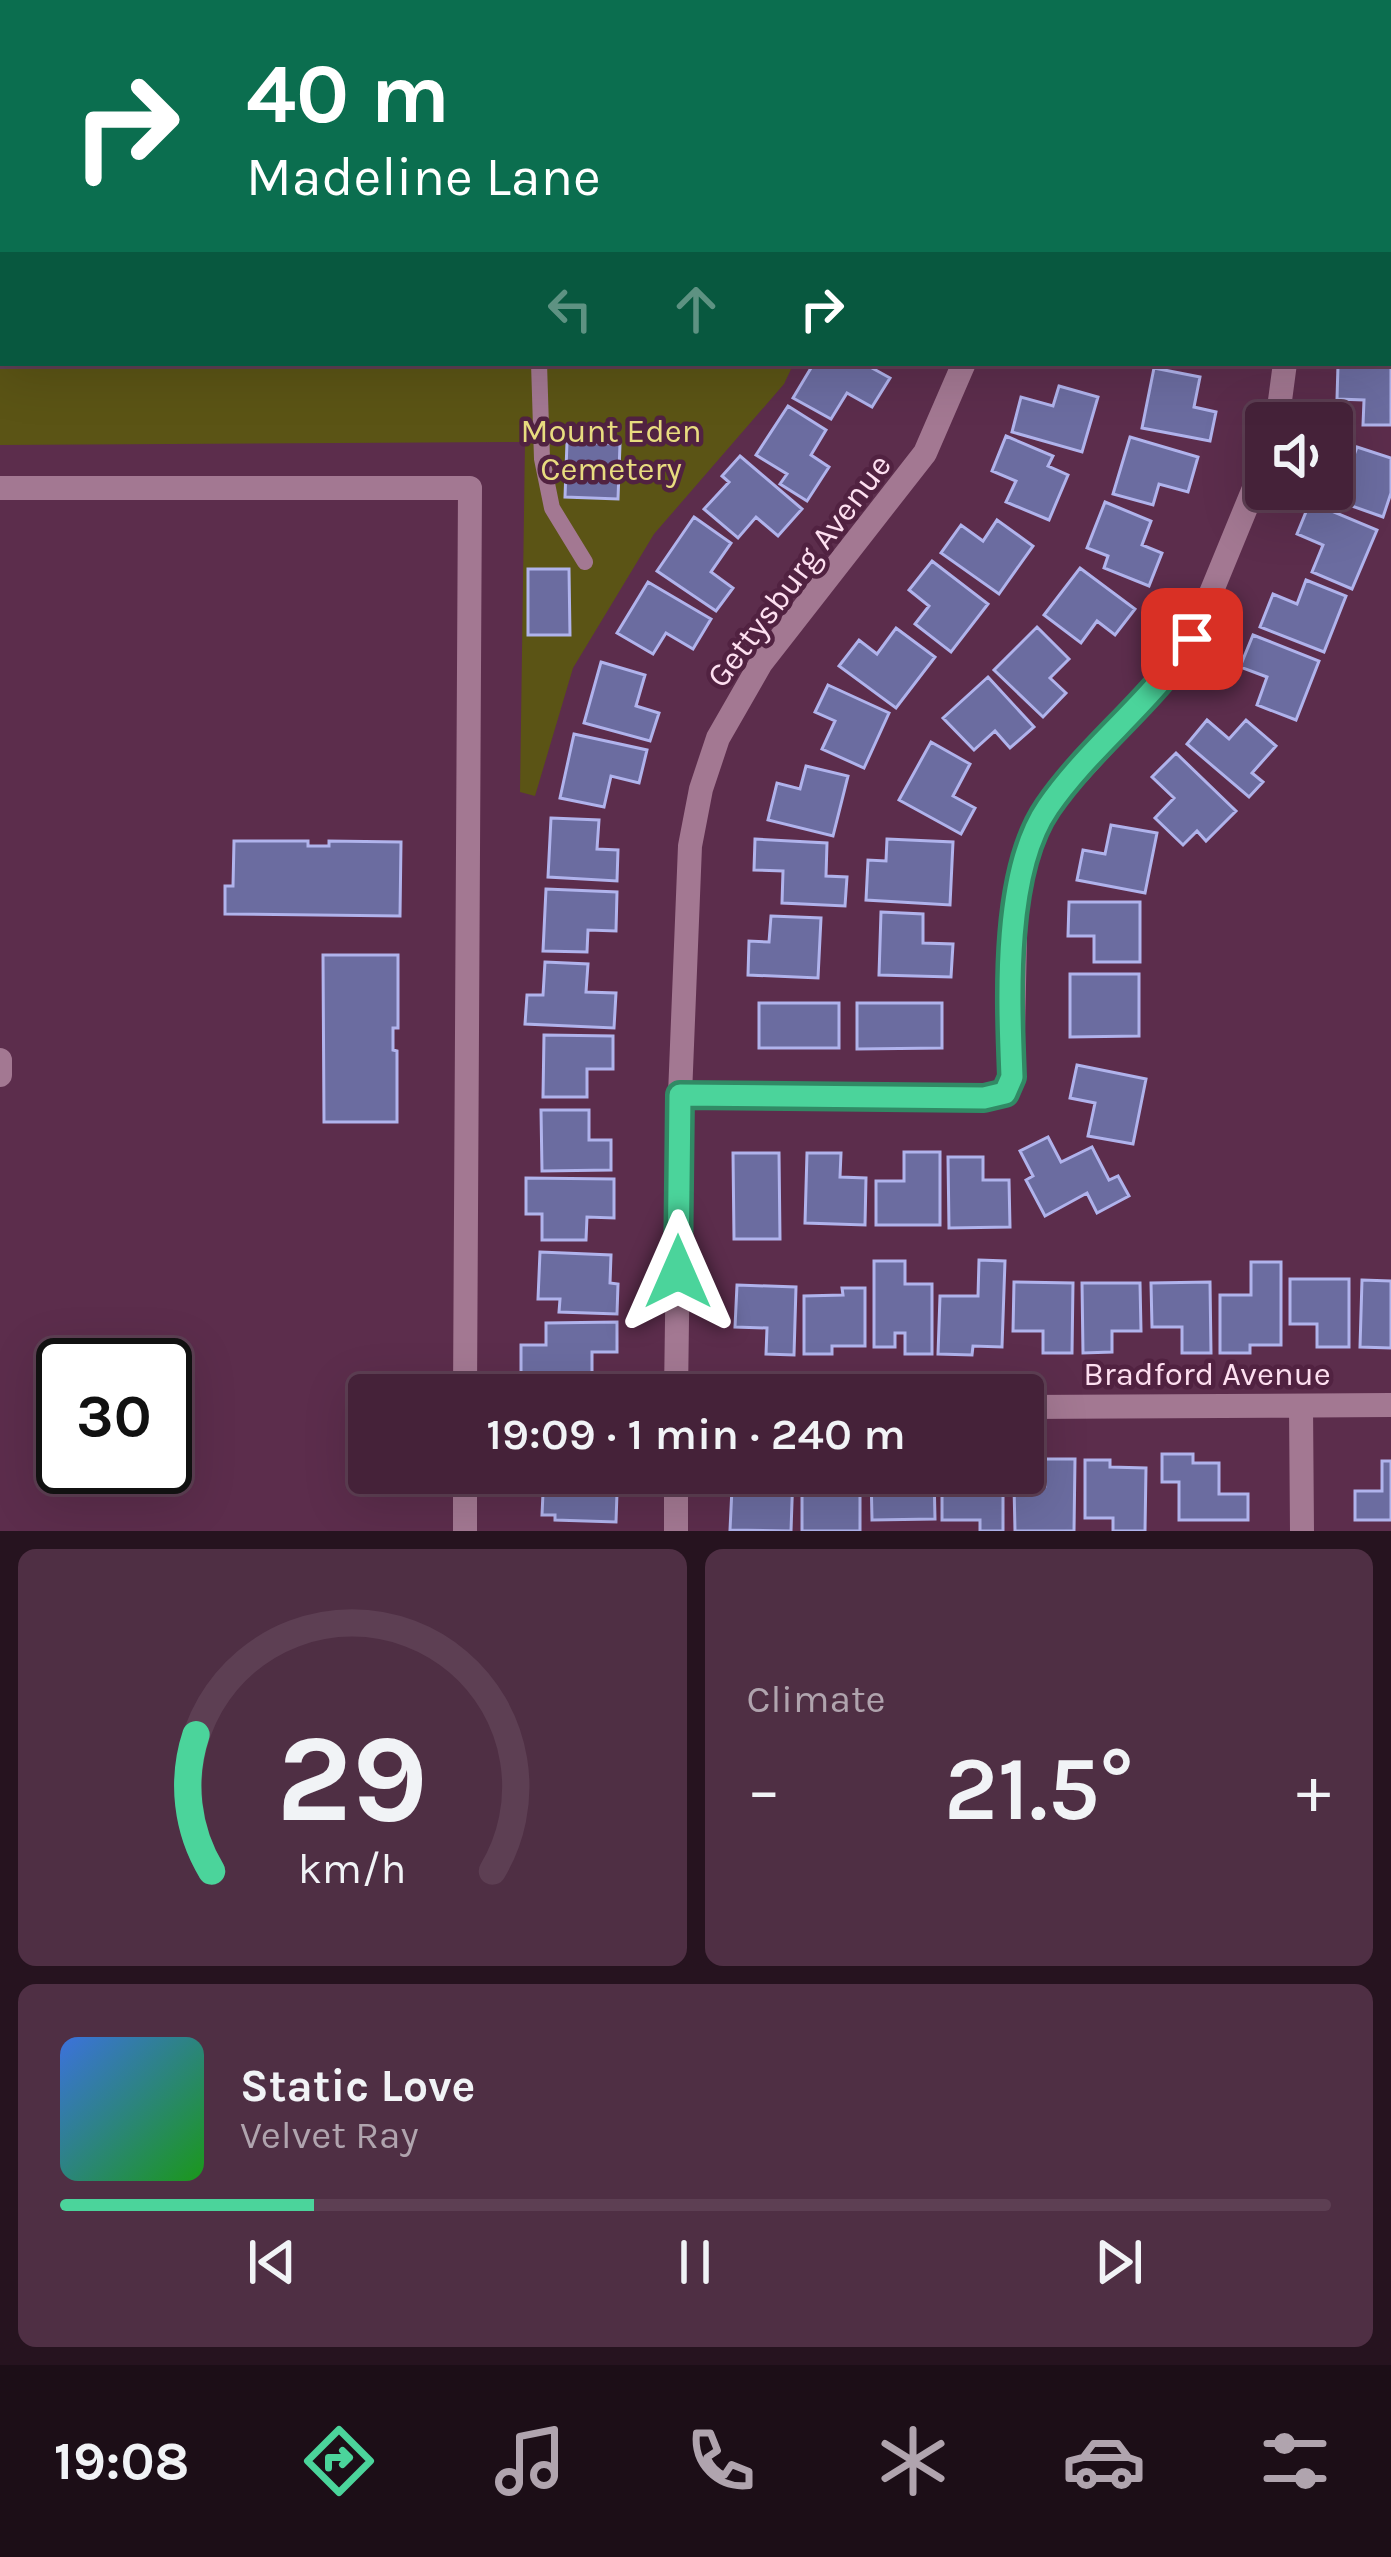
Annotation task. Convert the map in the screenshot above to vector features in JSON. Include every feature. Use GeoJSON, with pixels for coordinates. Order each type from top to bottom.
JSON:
{"type":"FeatureCollection","features":[{"type":"Feature","properties":{"kind":"street","name":"Gettysburg Avenue"},"geometry":{"type":"LineString","coordinates":[[676,1374],[690,846],[701,789],[718,737],[761,663],[925,453],[963,366]]}},
{"type":"Feature","properties":{"kind":"street"},"geometry":{"type":"LineString","coordinates":[[1282,402],[1285,366]]}},
{"type":"Feature","properties":{"kind":"street"},"geometry":{"type":"LineString","coordinates":[[0,488],[470,488],[465,1374]]}},
{"type":"Feature","properties":{"kind":"street"},"geometry":{"type":"LineString","coordinates":[[680,1095],[984,1098],[1005,1093],[1012,1077],[1016,893],[1026,848],[1047,808],[1173,669],[1192,639],[1245,510]]}},
{"type":"Feature","properties":{"kind":"street"},"geometry":{"type":"LineString","coordinates":[[0,1060],[0,1075]]}},
{"type":"Feature","properties":{"kind":"street"},"geometry":{"type":"LineString","coordinates":[[1301,1406],[1302,1531]]}},
{"type":"Feature","properties":{"kind":"street","name":"Bradford Avenue"},"geometry":{"type":"LineString","coordinates":[[1044,1407],[1391,1406]]}},
{"type":"Feature","properties":{"kind":"street"},"geometry":{"type":"LineString","coordinates":[[464,1531],[465,1494]]}},
{"type":"Feature","properties":{"kind":"street"},"geometry":{"type":"LineString","coordinates":[[676,1494],[676,1531]]}},
{"type":"Feature","properties":{"kind":"lane"},"geometry":{"type":"LineString","coordinates":[[539,366],[542,459],[552,508],[585,562]]}},
{"type":"Feature","properties":{"kind":"green space","name":"Mount Eden Cemetery"},"geometry":{"type":"Polygon","coordinates":[[[0,366],[793,366],[784,384],[654,534],[573,668],[535,796],[520,792],[525,442],[0,445],[0,366]]]}},
{"type":"Feature","properties":{"kind":"building"},"geometry":{"type":"Polygon","coordinates":[[[812,366],[868,366],[890,378],[872,407],[847,393],[831,419],[793,398],[812,366]]]}},
{"type":"Feature","properties":{"kind":"building"},"geometry":{"type":"Polygon","coordinates":[[[1338,366],[1391,367],[1391,425],[1363,425],[1364,400],[1337,399],[1338,366]]]}},
{"type":"Feature","properties":{"kind":"building"},"geometry":{"type":"Polygon","coordinates":[[[1154,368],[1200,377],[1194,407],[1216,412],[1210,441],[1142,428],[1154,368]]]}},
{"type":"Feature","properties":{"kind":"building"},"geometry":{"type":"Polygon","coordinates":[[[1059,386],[1098,397],[1082,452],[1012,432],[1021,397],[1053,406],[1059,386]]]}},
{"type":"Feature","properties":{"kind":"building"},"geometry":{"type":"Polygon","coordinates":[[[788,406],[826,430],[811,455],[829,467],[807,501],[780,484],[787,474],[756,455],[788,406]]]}},
{"type":"Feature","properties":{"kind":"building"},"geometry":{"type":"Polygon","coordinates":[[[1006,436],[1053,456],[1048,466],[1068,475],[1049,520],[1006,502],[1016,481],[992,471],[1006,436]]]}},
{"type":"Feature","properties":{"kind":"building"},"geometry":{"type":"Polygon","coordinates":[[[1130,437],[1198,457],[1188,492],[1159,484],[1153,505],[1113,494],[1130,437]]]}},
{"type":"Feature","properties":{"kind":"building"},"geometry":{"type":"Polygon","coordinates":[[[567,442],[620,444],[618,499],[565,497],[567,442]]]}},
{"type":"Feature","properties":{"kind":"building"},"geometry":{"type":"Polygon","coordinates":[[[1357,447],[1391,458],[1391,493],[1383,517],[1353,506],[1357,447]]]}},
{"type":"Feature","properties":{"kind":"building"},"geometry":{"type":"Polygon","coordinates":[[[740,456],[802,509],[778,536],[756,517],[738,538],[704,509],[729,482],[722,476],[740,456]]]}},
{"type":"Feature","properties":{"kind":"building"},"geometry":{"type":"Polygon","coordinates":[[[1105,502],[1151,521],[1142,545],[1162,553],[1149,586],[1104,568],[1108,556],[1087,548],[1105,502]]]}},
{"type":"Feature","properties":{"kind":"building"},"geometry":{"type":"Polygon","coordinates":[[[1307,510],[1329,510],[1377,530],[1352,589],[1312,572],[1323,545],[1297,534],[1307,510]]]}},
{"type":"Feature","properties":{"kind":"building"},"geometry":{"type":"Polygon","coordinates":[[[694,517],[731,543],[711,572],[733,588],[716,611],[657,571],[694,517]]]}},
{"type":"Feature","properties":{"kind":"building"},"geometry":{"type":"Polygon","coordinates":[[[997,520],[1033,546],[999,594],[941,553],[961,525],[983,541],[997,520]]]}},
{"type":"Feature","properties":{"kind":"building"},"geometry":{"type":"Polygon","coordinates":[[[932,561],[988,604],[951,652],[915,624],[929,606],[909,590],[932,561]]]}},
{"type":"Feature","properties":{"kind":"building"},"geometry":{"type":"Polygon","coordinates":[[[1080,568],[1135,609],[1115,635],[1097,621],[1081,643],[1044,615],[1080,568]]]}},
{"type":"Feature","properties":{"kind":"building"},"geometry":{"type":"Polygon","coordinates":[[[528,569],[569,569],[570,635],[528,635],[528,569]]]}},
{"type":"Feature","properties":{"kind":"building"},"geometry":{"type":"Polygon","coordinates":[[[1306,580],[1346,596],[1324,652],[1260,627],[1273,594],[1297,604],[1306,580]]]}},
{"type":"Feature","properties":{"kind":"building"},"geometry":{"type":"Polygon","coordinates":[[[648,582],[711,619],[693,649],[666,633],[653,654],[617,633],[648,582]]]}},
{"type":"Feature","properties":{"kind":"building"},"geometry":{"type":"Polygon","coordinates":[[[1037,627],[1069,659],[1050,678],[1066,693],[1043,717],[994,670],[1037,627]]]}},
{"type":"Feature","properties":{"kind":"building"},"geometry":{"type":"Polygon","coordinates":[[[896,628],[935,657],[896,708],[839,666],[859,640],[877,654],[896,628]]]}},
{"type":"Feature","properties":{"kind":"building"},"geometry":{"type":"Polygon","coordinates":[[[1253,635],[1319,661],[1296,720],[1257,705],[1267,677],[1240,667],[1253,635]]]}},
{"type":"Feature","properties":{"kind":"building"},"geometry":{"type":"Polygon","coordinates":[[[601,662],[645,675],[636,706],[659,713],[650,741],[584,723],[601,662]]]}},
{"type":"Feature","properties":{"kind":"building"},"geometry":{"type":"Polygon","coordinates":[[[988,677],[1034,727],[1010,748],[995,731],[974,750],[943,718],[988,677]]]}},
{"type":"Feature","properties":{"kind":"building"},"geometry":{"type":"Polygon","coordinates":[[[828,685],[889,713],[864,768],[822,749],[835,721],[815,712],[828,685]]]}},
{"type":"Feature","properties":{"kind":"building"},"geometry":{"type":"Polygon","coordinates":[[[1207,720],[1229,739],[1246,720],[1276,746],[1252,773],[1263,782],[1249,797],[1187,744],[1207,720]]]}},
{"type":"Feature","properties":{"kind":"building"},"geometry":{"type":"Polygon","coordinates":[[[574,734],[647,750],[639,783],[611,776],[604,807],[560,798],[574,734]]]}},
{"type":"Feature","properties":{"kind":"building"},"geometry":{"type":"Polygon","coordinates":[[[931,742],[970,764],[953,796],[975,808],[961,834],[899,800],[931,742]]]}},
{"type":"Feature","properties":{"kind":"building"},"geometry":{"type":"Polygon","coordinates":[[[1176,753],[1236,811],[1206,841],[1197,831],[1183,845],[1155,818],[1174,798],[1152,777],[1176,753]]]}},
{"type":"Feature","properties":{"kind":"building"},"geometry":{"type":"Polygon","coordinates":[[[806,766],[848,776],[833,836],[768,820],[777,783],[800,789],[806,766]]]}},
{"type":"Feature","properties":{"kind":"building"},"geometry":{"type":"Polygon","coordinates":[[[551,818],[599,820],[597,849],[618,850],[617,881],[548,877],[551,818]]]}},
{"type":"Feature","properties":{"kind":"building"},"geometry":{"type":"Polygon","coordinates":[[[1111,825],[1157,833],[1145,893],[1077,880],[1083,850],[1105,854],[1111,825]]]}},
{"type":"Feature","properties":{"kind":"building"},"geometry":{"type":"Polygon","coordinates":[[[755,839],[827,843],[826,876],[847,877],[845,906],[782,903],[783,871],[754,870],[755,839]]]}},
{"type":"Feature","properties":{"kind":"building"},"geometry":{"type":"Polygon","coordinates":[[[887,839],[953,842],[950,905],[866,900],[868,860],[886,861],[887,839]]]}},
{"type":"Feature","properties":{"kind":"building"},"geometry":{"type":"Polygon","coordinates":[[[234,841],[308,841],[308,846],[329,846],[329,841],[401,842],[400,916],[225,914],[225,886],[233,886],[234,841]]]}},
{"type":"Feature","properties":{"kind":"building"},"geometry":{"type":"Polygon","coordinates":[[[546,889],[617,892],[616,931],[588,930],[587,952],[543,951],[546,889]]]}},
{"type":"Feature","properties":{"kind":"building"},"geometry":{"type":"Polygon","coordinates":[[[1069,902],[1140,902],[1140,962],[1094,962],[1094,936],[1068,936],[1069,902]]]}},
{"type":"Feature","properties":{"kind":"building"},"geometry":{"type":"Polygon","coordinates":[[[881,912],[923,914],[923,943],[953,944],[951,977],[879,975],[881,912]]]}},
{"type":"Feature","properties":{"kind":"building"},"geometry":{"type":"Polygon","coordinates":[[[771,916],[821,918],[818,978],[748,975],[749,941],[769,942],[771,916]]]}},
{"type":"Feature","properties":{"kind":"building"},"geometry":{"type":"Polygon","coordinates":[[[323,955],[398,955],[398,1028],[393,1028],[397,1122],[324,1122],[323,955]]]}},
{"type":"Feature","properties":{"kind":"building"},"geometry":{"type":"Polygon","coordinates":[[[545,962],[588,964],[586,992],[616,993],[614,1028],[525,1024],[527,995],[543,995],[545,962]]]}},
{"type":"Feature","properties":{"kind":"building"},"geometry":{"type":"Polygon","coordinates":[[[1070,974],[1139,974],[1139,1036],[1070,1037],[1070,974]]]}},
{"type":"Feature","properties":{"kind":"building"},"geometry":{"type":"Polygon","coordinates":[[[759,1003],[839,1003],[839,1048],[759,1048],[759,1003]]]}},
{"type":"Feature","properties":{"kind":"building"},"geometry":{"type":"Polygon","coordinates":[[[857,1003],[942,1003],[942,1048],[857,1049],[857,1003]]]}},
{"type":"Feature","properties":{"kind":"building"},"geometry":{"type":"Polygon","coordinates":[[[544,1035],[613,1036],[613,1069],[587,1069],[587,1097],[543,1097],[544,1035]]]}},
{"type":"Feature","properties":{"kind":"building"},"geometry":{"type":"Polygon","coordinates":[[[1077,1065],[1146,1079],[1133,1144],[1088,1136],[1095,1103],[1070,1098],[1077,1065]]]}},
{"type":"Feature","properties":{"kind":"building"},"geometry":{"type":"Polygon","coordinates":[[[541,1110],[589,1110],[589,1140],[611,1140],[611,1170],[542,1171],[541,1110]]]}},
{"type":"Feature","properties":{"kind":"building"},"geometry":{"type":"Polygon","coordinates":[[[1048,1137],[1061,1162],[1092,1147],[1109,1180],[1118,1176],[1129,1196],[1097,1213],[1087,1193],[1045,1216],[1026,1180],[1033,1176],[1020,1151],[1048,1137]]]}},
{"type":"Feature","properties":{"kind":"building"},"geometry":{"type":"Polygon","coordinates":[[[904,1152],[940,1152],[940,1225],[876,1225],[876,1181],[904,1181],[904,1152]]]}},
{"type":"Feature","properties":{"kind":"building"},"geometry":{"type":"Polygon","coordinates":[[[733,1153],[779,1153],[780,1239],[734,1239],[733,1153]]]}},
{"type":"Feature","properties":{"kind":"building"},"geometry":{"type":"Polygon","coordinates":[[[807,1153],[841,1153],[840,1177],[866,1178],[865,1225],[805,1223],[807,1153]]]}},
{"type":"Feature","properties":{"kind":"building"},"geometry":{"type":"Polygon","coordinates":[[[948,1157],[983,1157],[983,1180],[1009,1180],[1010,1227],[949,1228],[948,1157]]]}},
{"type":"Feature","properties":{"kind":"building"},"geometry":{"type":"Polygon","coordinates":[[[526,1178],[614,1179],[614,1218],[587,1217],[586,1240],[542,1240],[542,1214],[526,1214],[526,1178]]]}},
{"type":"Feature","properties":{"kind":"building"},"geometry":{"type":"Polygon","coordinates":[[[540,1252],[611,1255],[610,1283],[618,1284],[617,1314],[559,1312],[560,1299],[538,1299],[540,1252]]]}},
{"type":"Feature","properties":{"kind":"building"},"geometry":{"type":"Polygon","coordinates":[[[979,1260],[1005,1261],[1002,1347],[973,1346],[972,1355],[938,1354],[940,1296],[978,1296],[979,1260]]]}},
{"type":"Feature","properties":{"kind":"building"},"geometry":{"type":"Polygon","coordinates":[[[874,1261],[905,1261],[905,1284],[932,1284],[932,1354],[905,1354],[905,1333],[895,1333],[895,1347],[874,1347],[874,1261]]]}},
{"type":"Feature","properties":{"kind":"building"},"geometry":{"type":"Polygon","coordinates":[[[1251,1262],[1281,1262],[1281,1345],[1250,1345],[1250,1353],[1220,1353],[1220,1295],[1251,1295],[1251,1262]]]}},
{"type":"Feature","properties":{"kind":"building"},"geometry":{"type":"Polygon","coordinates":[[[1290,1279],[1349,1279],[1349,1347],[1317,1347],[1317,1324],[1290,1324],[1290,1279]]]}},
{"type":"Feature","properties":{"kind":"building"},"geometry":{"type":"Polygon","coordinates":[[[1362,1280],[1391,1281],[1391,1348],[1360,1347],[1362,1280]]]}},
{"type":"Feature","properties":{"kind":"building"},"geometry":{"type":"Polygon","coordinates":[[[1014,1282],[1073,1283],[1072,1353],[1043,1353],[1043,1331],[1013,1331],[1014,1282]]]}},
{"type":"Feature","properties":{"kind":"building"},"geometry":{"type":"Polygon","coordinates":[[[1210,1282],[1211,1353],[1182,1353],[1182,1327],[1152,1327],[1151,1283],[1210,1282]]]}},
{"type":"Feature","properties":{"kind":"building"},"geometry":{"type":"Polygon","coordinates":[[[1082,1283],[1140,1283],[1141,1331],[1112,1331],[1112,1352],[1083,1353],[1082,1283]]]}},
{"type":"Feature","properties":{"kind":"building"},"geometry":{"type":"Polygon","coordinates":[[[737,1285],[796,1287],[794,1355],[766,1354],[767,1328],[735,1327],[737,1285]]]}},
{"type":"Feature","properties":{"kind":"building"},"geometry":{"type":"Polygon","coordinates":[[[842,1288],[865,1288],[865,1346],[832,1346],[832,1354],[804,1354],[804,1296],[843,1295],[842,1288]]]}},
{"type":"Feature","properties":{"kind":"building"},"geometry":{"type":"Polygon","coordinates":[[[617,1322],[617,1352],[592,1352],[592,1374],[521,1374],[521,1345],[546,1345],[546,1323],[617,1322]]]}},
{"type":"Feature","properties":{"kind":"building"},"geometry":{"type":"Polygon","coordinates":[[[1162,1454],[1193,1454],[1193,1463],[1219,1463],[1219,1494],[1248,1494],[1248,1520],[1179,1520],[1179,1482],[1162,1482],[1162,1454]]]}},
{"type":"Feature","properties":{"kind":"building"},"geometry":{"type":"Polygon","coordinates":[[[1045,1459],[1075,1459],[1074,1531],[1015,1531],[1014,1494],[1044,1494],[1045,1459]]]}},
{"type":"Feature","properties":{"kind":"building"},"geometry":{"type":"Polygon","coordinates":[[[1085,1460],[1110,1460],[1110,1467],[1146,1468],[1145,1531],[1113,1531],[1113,1518],[1085,1518],[1085,1460]]]}},
{"type":"Feature","properties":{"kind":"building"},"geometry":{"type":"Polygon","coordinates":[[[1382,1461],[1391,1461],[1391,1520],[1355,1520],[1355,1491],[1382,1491],[1382,1461]]]}},
{"type":"Feature","properties":{"kind":"building"},"geometry":{"type":"Polygon","coordinates":[[[543,1494],[617,1494],[616,1522],[555,1520],[555,1515],[542,1515],[543,1494]]]}},
{"type":"Feature","properties":{"kind":"building"},"geometry":{"type":"Polygon","coordinates":[[[732,1494],[792,1494],[791,1531],[730,1530],[732,1494]]]}},
{"type":"Feature","properties":{"kind":"building"},"geometry":{"type":"Polygon","coordinates":[[[802,1494],[860,1494],[860,1531],[802,1531],[802,1494]]]}},
{"type":"Feature","properties":{"kind":"building"},"geometry":{"type":"Polygon","coordinates":[[[871,1494],[934,1494],[935,1519],[872,1520],[871,1494]]]}},
{"type":"Feature","properties":{"kind":"building"},"geometry":{"type":"Polygon","coordinates":[[[942,1494],[1003,1494],[1003,1531],[980,1531],[980,1520],[942,1520],[942,1494]]]}},
{"type":"Feature","properties":{"kind":"route"},"geometry":{"type":"LineString","coordinates":[[678,1272],[680,1095],[984,1098],[1005,1093],[1012,1077],[1016,893],[1026,848],[1047,808],[1173,669],[1192,639]]}}]}
